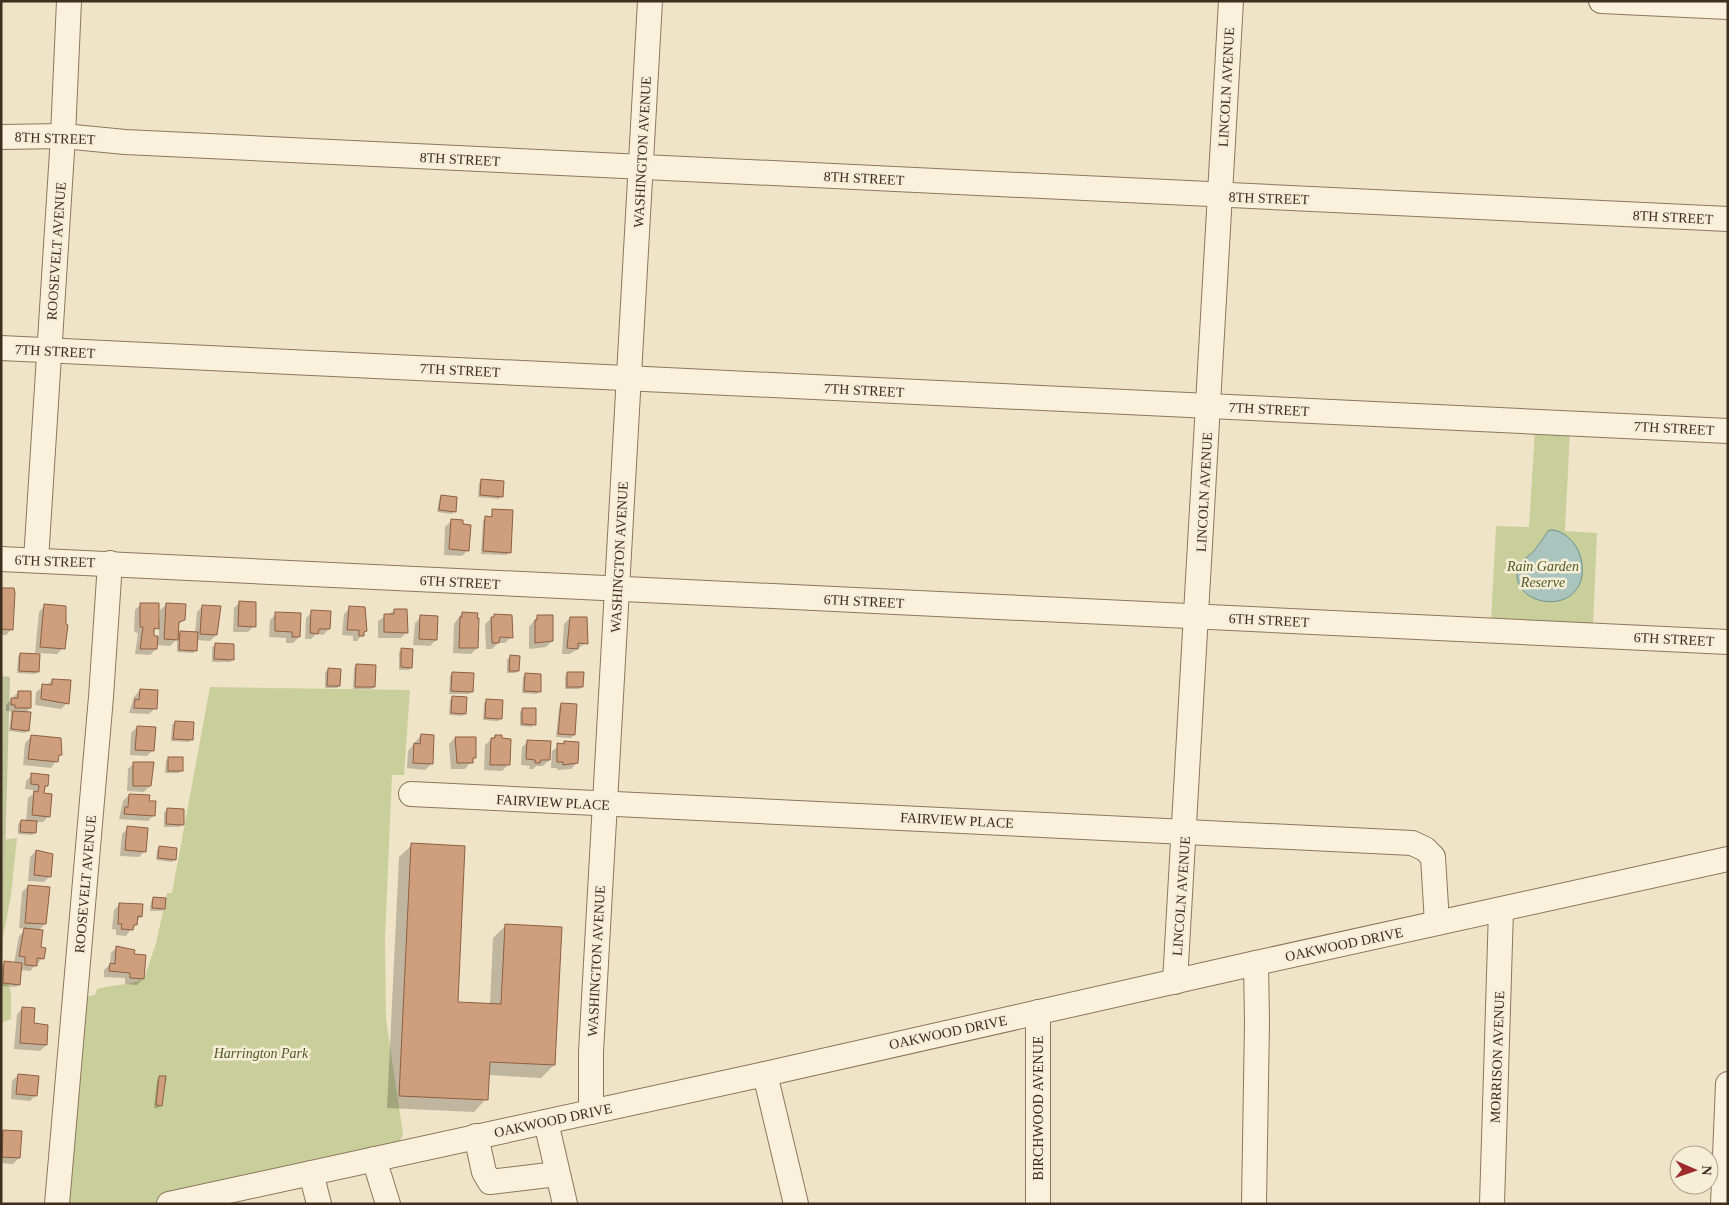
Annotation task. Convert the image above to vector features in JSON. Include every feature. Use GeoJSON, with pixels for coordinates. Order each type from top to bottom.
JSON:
{"type":"FeatureCollection","features":[{"type":"Feature","properties":{"kind":"street","name":"ROOSEVELT AVENUE"},"geometry":{"type":"LineString","coordinates":[[36,560],[70,1]]}},
{"type":"Feature","properties":{"kind":"street","name":"WASHINGTON AVENUE"},"geometry":{"type":"LineString","coordinates":[[591,1112],[591,1052],[650,1]]}},
{"type":"Feature","properties":{"kind":"street","name":"LINCOLN AVENUE"},"geometry":{"type":"LineString","coordinates":[[1176,982],[1232,1]]}},
{"type":"Feature","properties":{"kind":"street"},"geometry":{"type":"LineString","coordinates":[[1601,1],[1728,7]]}},
{"type":"Feature","properties":{"kind":"street","name":"8TH STREET"},"geometry":{"type":"LineString","coordinates":[[1,136],[63,136],[125,142],[1728,219]]}},
{"type":"Feature","properties":{"kind":"street","name":"7TH STREET"},"geometry":{"type":"LineString","coordinates":[[1,348],[1728,431]]}},
{"type":"Feature","properties":{"kind":"street","name":"6TH STREET"},"geometry":{"type":"LineString","coordinates":[[1,559],[1728,642]]}},
{"type":"Feature","properties":{"kind":"street","name":"ROOSEVELT AVENUE"},"geometry":{"type":"LineString","coordinates":[[56,1204],[102,697],[110,563]]}},
{"type":"Feature","properties":{"kind":"street","name":"FAIRVIEW PLACE"},"geometry":{"type":"LineString","coordinates":[[411,794],[1412,843],[1425,849],[1433,857],[1437,924]]}},
{"type":"Feature","properties":{"kind":"street","name":"OAKWOOD DRIVE"},"geometry":{"type":"LineString","coordinates":[[169,1204],[764,1074],[1728,859]]}},
{"type":"Feature","properties":{"kind":"street","name":"MORRISON AVENUE"},"geometry":{"type":"LineString","coordinates":[[1492,1204],[1501,910]]}},
{"type":"Feature","properties":{"kind":"street"},"geometry":{"type":"LineString","coordinates":[[1254,1204],[1256,963]]}},
{"type":"Feature","properties":{"kind":"street","name":"BIRCHWOOD AVENUE"},"geometry":{"type":"LineString","coordinates":[[1038,1012],[1038,1204]]}},
{"type":"Feature","properties":{"kind":"street"},"geometry":{"type":"LineString","coordinates":[[764,1074],[796,1204]]}},
{"type":"Feature","properties":{"kind":"street"},"geometry":{"type":"LineString","coordinates":[[1724,1204],[1728,1084]]}},
{"type":"Feature","properties":{"kind":"street"},"geometry":{"type":"LineString","coordinates":[[546,1122],[565,1204]]}},
{"type":"Feature","properties":{"kind":"street"},"geometry":{"type":"LineString","coordinates":[[476,1136],[484,1172],[490,1182],[557,1174]]}},
{"type":"Feature","properties":{"kind":"street"},"geometry":{"type":"LineString","coordinates":[[374,1159],[388,1204]]}},
{"type":"Feature","properties":{"kind":"street"},"geometry":{"type":"LineString","coordinates":[[311,1173],[319,1204]]}},
{"type":"Feature","properties":{"kind":"green space","name":"Rain Garden Reserve"},"geometry":{"type":"Polygon","coordinates":[[[1535,430],[1570,432],[1565,531],[1597,533],[1593,625],[1491,620],[1496,526],[1529,527],[1535,430]]]}},
{"type":"Feature","properties":{"kind":"green space"},"geometry":{"type":"Polygon","coordinates":[[[1,676],[10,677],[1,1001],[1,676]]]}},
{"type":"Feature","properties":{"kind":"green space","name":"Harrington Park"},"geometry":{"type":"Polygon","coordinates":[[[210,687],[410,690],[404,775],[392,775],[385,939],[386,1019],[403,1134],[394,1154],[169,1204],[57,1204],[76,998],[95,995],[97,989],[133,983],[144,979],[156,943],[167,893],[172,893],[210,687]]]}},
{"type":"Feature","properties":{"kind":"green space"},"geometry":{"type":"Polygon","coordinates":[[[17,838],[11,895],[1,948],[1,840],[17,838]]]}},
{"type":"Feature","properties":{"kind":"green space"},"geometry":{"type":"Polygon","coordinates":[[[1,960],[11,992],[11,1019],[1,1023],[1,960]]]}},
{"type":"Feature","properties":{"kind":"water"},"geometry":{"type":"Polygon","coordinates":[[[1549,530],[1560,532],[1573,542],[1581,559],[1582,575],[1577,589],[1568,597],[1555,601],[1543,601],[1531,597],[1522,589],[1517,578],[1519,564],[1534,551],[1549,530]]]}},
{"type":"Feature","properties":{"kind":"building"},"geometry":{"type":"Polygon","coordinates":[[[481,479],[504,481],[503,497],[480,495],[481,479]]]}},
{"type":"Feature","properties":{"kind":"building"},"geometry":{"type":"Polygon","coordinates":[[[441,495],[457,497],[456,512],[439,510],[441,495]]]}},
{"type":"Feature","properties":{"kind":"building"},"geometry":{"type":"Polygon","coordinates":[[[492,509],[513,510],[511,553],[483,551],[485,516],[492,517],[492,509]]]}},
{"type":"Feature","properties":{"kind":"building"},"geometry":{"type":"Polygon","coordinates":[[[451,519],[463,520],[463,524],[471,525],[469,551],[449,549],[451,519]]]}},
{"type":"Feature","properties":{"kind":"building"},"geometry":{"type":"Polygon","coordinates":[[[1,588],[14,588],[13,630],[1,629],[1,588]]]}},
{"type":"Feature","properties":{"kind":"building"},"geometry":{"type":"Polygon","coordinates":[[[239,601],[256,602],[256,627],[238,626],[239,601]]]}},
{"type":"Feature","properties":{"kind":"building"},"geometry":{"type":"Polygon","coordinates":[[[140,603],[159,603],[159,629],[154,628],[154,636],[158,636],[157,649],[140,649],[143,627],[140,627],[140,603]]]}},
{"type":"Feature","properties":{"kind":"building"},"geometry":{"type":"Polygon","coordinates":[[[166,603],[186,604],[185,620],[179,622],[178,640],[164,639],[166,603]]]}},
{"type":"Feature","properties":{"kind":"building"},"geometry":{"type":"Polygon","coordinates":[[[44,604],[66,606],[66,624],[68,625],[65,649],[40,647],[44,604]]]}},
{"type":"Feature","properties":{"kind":"building"},"geometry":{"type":"Polygon","coordinates":[[[202,605],[221,606],[217,635],[200,634],[202,605]]]}},
{"type":"Feature","properties":{"kind":"building"},"geometry":{"type":"Polygon","coordinates":[[[349,606],[365,607],[367,631],[364,632],[364,636],[359,636],[359,630],[347,630],[349,606]]]}},
{"type":"Feature","properties":{"kind":"building"},"geometry":{"type":"Polygon","coordinates":[[[394,609],[407,609],[408,633],[384,632],[384,614],[394,614],[394,609]]]}},
{"type":"Feature","properties":{"kind":"building"},"geometry":{"type":"Polygon","coordinates":[[[311,610],[331,611],[330,629],[319,629],[318,634],[310,633],[311,610]]]}},
{"type":"Feature","properties":{"kind":"building"},"geometry":{"type":"Polygon","coordinates":[[[275,612],[301,613],[300,637],[292,637],[292,632],[275,631],[275,612]]]}},
{"type":"Feature","properties":{"kind":"building"},"geometry":{"type":"Polygon","coordinates":[[[462,612],[478,613],[478,648],[459,648],[460,617],[462,617],[462,612]]]}},
{"type":"Feature","properties":{"kind":"building"},"geometry":{"type":"Polygon","coordinates":[[[494,614],[512,615],[513,638],[500,637],[499,643],[492,643],[491,617],[494,617],[494,614]]]}},
{"type":"Feature","properties":{"kind":"building"},"geometry":{"type":"Polygon","coordinates":[[[420,615],[438,616],[437,640],[419,639],[420,615]]]}},
{"type":"Feature","properties":{"kind":"building"},"geometry":{"type":"Polygon","coordinates":[[[537,615],[553,615],[553,641],[535,643],[535,620],[537,620],[537,615]]]}},
{"type":"Feature","properties":{"kind":"building"},"geometry":{"type":"Polygon","coordinates":[[[570,617],[587,617],[588,644],[578,643],[578,649],[567,648],[570,617]]]}},
{"type":"Feature","properties":{"kind":"building"},"geometry":{"type":"Polygon","coordinates":[[[180,631],[198,632],[197,651],[179,650],[180,631]]]}},
{"type":"Feature","properties":{"kind":"building"},"geometry":{"type":"Polygon","coordinates":[[[215,643],[234,644],[234,660],[214,659],[215,643]]]}},
{"type":"Feature","properties":{"kind":"building"},"geometry":{"type":"Polygon","coordinates":[[[401,648],[413,649],[412,668],[401,667],[401,648]]]}},
{"type":"Feature","properties":{"kind":"building"},"geometry":{"type":"Polygon","coordinates":[[[20,653],[40,654],[39,672],[19,671],[20,653]]]}},
{"type":"Feature","properties":{"kind":"building"},"geometry":{"type":"Polygon","coordinates":[[[510,655],[520,656],[519,671],[509,671],[510,655]]]}},
{"type":"Feature","properties":{"kind":"building"},"geometry":{"type":"Polygon","coordinates":[[[356,664],[376,665],[375,687],[355,687],[356,664]]]}},
{"type":"Feature","properties":{"kind":"building"},"geometry":{"type":"Polygon","coordinates":[[[328,668],[341,669],[340,686],[327,686],[328,668]]]}},
{"type":"Feature","properties":{"kind":"building"},"geometry":{"type":"Polygon","coordinates":[[[452,672],[474,673],[473,692],[451,691],[452,672]]]}},
{"type":"Feature","properties":{"kind":"building"},"geometry":{"type":"Polygon","coordinates":[[[567,672],[584,672],[583,687],[567,687],[567,672]]]}},
{"type":"Feature","properties":{"kind":"building"},"geometry":{"type":"Polygon","coordinates":[[[525,673],[541,674],[541,692],[524,691],[525,673]]]}},
{"type":"Feature","properties":{"kind":"building"},"geometry":{"type":"Polygon","coordinates":[[[52,679],[71,680],[69,704],[41,699],[42,684],[52,685],[52,679]]]}},
{"type":"Feature","properties":{"kind":"building"},"geometry":{"type":"Polygon","coordinates":[[[140,689],[158,690],[157,709],[134,708],[135,699],[139,700],[140,689]]]}},
{"type":"Feature","properties":{"kind":"building"},"geometry":{"type":"Polygon","coordinates":[[[18,691],[31,691],[31,708],[15,708],[15,705],[11,705],[11,698],[18,698],[18,691]]]}},
{"type":"Feature","properties":{"kind":"building"},"geometry":{"type":"Polygon","coordinates":[[[452,696],[467,697],[466,714],[451,713],[452,696]]]}},
{"type":"Feature","properties":{"kind":"building"},"geometry":{"type":"Polygon","coordinates":[[[486,699],[503,700],[502,719],[485,718],[486,699]]]}},
{"type":"Feature","properties":{"kind":"building"},"geometry":{"type":"Polygon","coordinates":[[[561,703],[577,704],[575,735],[558,734],[561,703]]]}},
{"type":"Feature","properties":{"kind":"building"},"geometry":{"type":"Polygon","coordinates":[[[522,708],[536,708],[536,725],[522,724],[522,708]]]}},
{"type":"Feature","properties":{"kind":"building"},"geometry":{"type":"Polygon","coordinates":[[[13,711],[31,712],[29,731],[11,729],[13,711]]]}},
{"type":"Feature","properties":{"kind":"building"},"geometry":{"type":"Polygon","coordinates":[[[175,721],[194,722],[193,740],[173,739],[175,721]]]}},
{"type":"Feature","properties":{"kind":"building"},"geometry":{"type":"Polygon","coordinates":[[[137,726],[156,727],[154,751],[135,750],[137,726]]]}},
{"type":"Feature","properties":{"kind":"building"},"geometry":{"type":"Polygon","coordinates":[[[421,734],[434,735],[433,764],[413,763],[414,743],[420,744],[421,734]]]}},
{"type":"Feature","properties":{"kind":"building"},"geometry":{"type":"Polygon","coordinates":[[[31,735],[61,738],[62,755],[59,755],[58,762],[28,759],[31,735]]]}},
{"type":"Feature","properties":{"kind":"building"},"geometry":{"type":"Polygon","coordinates":[[[495,735],[502,735],[502,738],[511,739],[510,765],[490,765],[491,738],[495,738],[495,735]]]}},
{"type":"Feature","properties":{"kind":"building"},"geometry":{"type":"Polygon","coordinates":[[[455,737],[476,737],[476,758],[473,758],[473,763],[457,763],[455,737]]]}},
{"type":"Feature","properties":{"kind":"building"},"geometry":{"type":"Polygon","coordinates":[[[527,740],[551,741],[550,760],[541,760],[540,763],[535,763],[535,760],[526,759],[527,740]]]}},
{"type":"Feature","properties":{"kind":"building"},"geometry":{"type":"Polygon","coordinates":[[[564,741],[579,742],[578,763],[563,765],[563,762],[557,762],[557,743],[564,744],[564,741]]]}},
{"type":"Feature","properties":{"kind":"building"},"geometry":{"type":"Polygon","coordinates":[[[168,757],[183,757],[183,771],[168,771],[168,757]]]}},
{"type":"Feature","properties":{"kind":"building"},"geometry":{"type":"Polygon","coordinates":[[[133,762],[154,762],[151,786],[133,786],[133,762]]]}},
{"type":"Feature","properties":{"kind":"building"},"geometry":{"type":"Polygon","coordinates":[[[31,773],[49,775],[48,786],[45,786],[44,793],[52,794],[50,817],[32,815],[34,791],[38,792],[39,785],[31,784],[31,773]]]}},
{"type":"Feature","properties":{"kind":"building"},"geometry":{"type":"Polygon","coordinates":[[[129,794],[150,795],[149,801],[156,801],[155,816],[124,814],[125,807],[128,807],[129,794]]]}},
{"type":"Feature","properties":{"kind":"building"},"geometry":{"type":"Polygon","coordinates":[[[167,808],[184,809],[184,825],[166,824],[167,808]]]}},
{"type":"Feature","properties":{"kind":"building"},"geometry":{"type":"Polygon","coordinates":[[[21,820],[37,821],[36,833],[20,832],[21,820]]]}},
{"type":"Feature","properties":{"kind":"building"},"geometry":{"type":"Polygon","coordinates":[[[127,826],[148,828],[146,852],[125,850],[127,826]]]}},
{"type":"Feature","properties":{"kind":"building"},"geometry":{"type":"Polygon","coordinates":[[[411,843],[465,846],[458,1002],[501,1004],[505,924],[562,927],[555,1065],[490,1062],[488,1100],[399,1096],[411,843]]]}},
{"type":"Feature","properties":{"kind":"building"},"geometry":{"type":"Polygon","coordinates":[[[159,846],[177,848],[176,860],[158,858],[159,846]]]}},
{"type":"Feature","properties":{"kind":"building"},"geometry":{"type":"Polygon","coordinates":[[[36,850],[53,854],[51,877],[34,875],[36,850]]]}},
{"type":"Feature","properties":{"kind":"building"},"geometry":{"type":"Polygon","coordinates":[[[28,885],[50,887],[46,924],[25,923],[28,885]]]}},
{"type":"Feature","properties":{"kind":"building"},"geometry":{"type":"Polygon","coordinates":[[[153,897],[166,898],[165,909],[152,908],[153,897]]]}},
{"type":"Feature","properties":{"kind":"building"},"geometry":{"type":"Polygon","coordinates":[[[119,903],[143,904],[142,917],[138,916],[137,925],[134,925],[133,930],[121,929],[122,924],[118,924],[119,903]]]}},
{"type":"Feature","properties":{"kind":"building"},"geometry":{"type":"Polygon","coordinates":[[[24,928],[43,930],[41,947],[46,948],[44,959],[37,958],[37,966],[25,965],[25,957],[19,956],[24,928]]]}},
{"type":"Feature","properties":{"kind":"building"},"geometry":{"type":"Polygon","coordinates":[[[116,946],[135,950],[134,954],[146,955],[144,979],[130,978],[130,973],[109,971],[110,963],[115,964],[116,946]]]}},
{"type":"Feature","properties":{"kind":"building"},"geometry":{"type":"Polygon","coordinates":[[[4,961],[22,963],[20,985],[3,983],[4,961]]]}},
{"type":"Feature","properties":{"kind":"building"},"geometry":{"type":"Polygon","coordinates":[[[22,1007],[35,1008],[34,1023],[48,1025],[47,1045],[20,1043],[22,1007]]]}},
{"type":"Feature","properties":{"kind":"building"},"geometry":{"type":"Polygon","coordinates":[[[18,1074],[39,1076],[37,1096],[16,1094],[18,1074]]]}},
{"type":"Feature","properties":{"kind":"building"},"geometry":{"type":"Polygon","coordinates":[[[159,1076],[166,1076],[162,1106],[156,1105],[159,1076]]]}},
{"type":"Feature","properties":{"kind":"building"},"geometry":{"type":"Polygon","coordinates":[[[3,1130],[22,1131],[20,1158],[2,1157],[3,1130]]]}}]}
